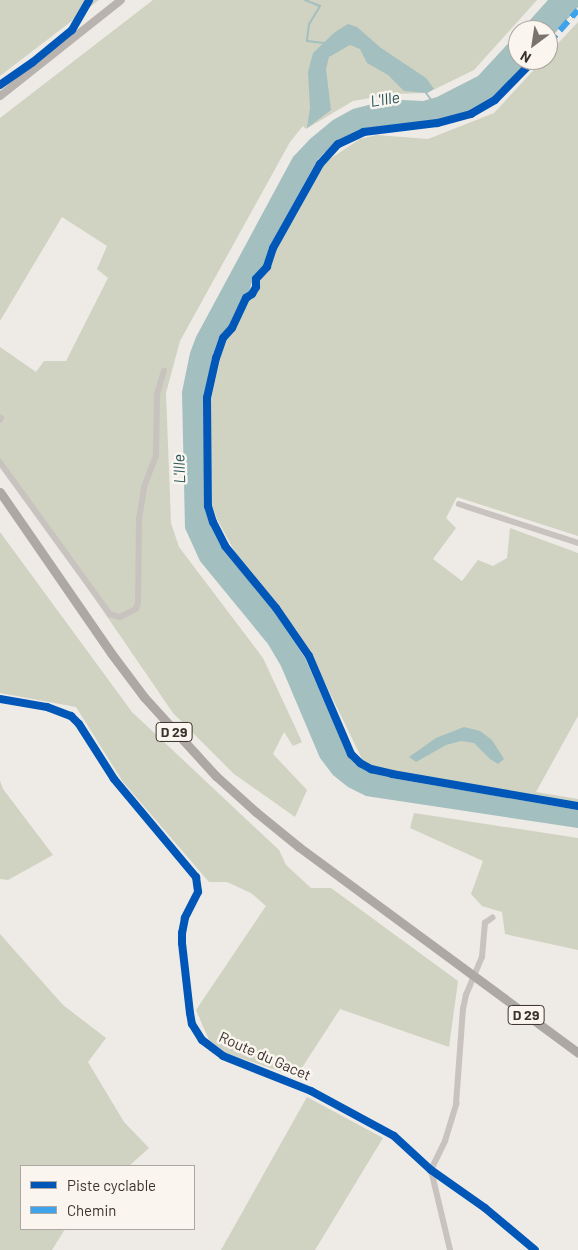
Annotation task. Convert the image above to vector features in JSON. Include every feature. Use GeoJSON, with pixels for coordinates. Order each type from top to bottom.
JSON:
{"type":"FeatureCollection","features":[{"type":"Feature","properties":{"kind":"main road"},"geometry":{"type":"LineString","coordinates":[[0,96],[121,0]]}},
{"type":"Feature","properties":{"kind":"main road","name":"D 29"},"geometry":{"type":"LineString","coordinates":[[0,486],[14,510]]}},
{"type":"Feature","properties":{"kind":"main road","name":"D 29"},"geometry":{"type":"LineString","coordinates":[[0,492],[111,653],[144,696],[216,776],[299,847],[578,1054]]}},
{"type":"Feature","properties":{"kind":"street"},"geometry":{"type":"LineString","coordinates":[[0,462],[110,614],[120,617],[136,610],[138,603],[139,520],[144,487],[156,455],[158,395],[164,371]]}},
{"type":"Feature","properties":{"kind":"street"},"geometry":{"type":"LineString","coordinates":[[459,504],[578,543]]}},
{"type":"Feature","properties":{"kind":"street","name":"Route du Gacet"},"geometry":{"type":"LineString","coordinates":[[0,699],[47,707],[71,716],[79,724],[114,779],[196,877],[198,892],[186,918],[182,933],[182,943],[192,1024],[202,1040],[223,1056],[311,1091],[394,1136],[431,1170],[485,1208],[535,1250]]}},
{"type":"Feature","properties":{"kind":"street"},"geometry":{"type":"LineString","coordinates":[[450,1250],[431,1170],[445,1141],[456,1104],[463,1009],[482,957],[486,923],[492,918]]}},
{"type":"Feature","properties":{"kind":"green space"},"geometry":{"type":"Polygon","coordinates":[[[0,0],[99,0],[0,76],[0,0]]]}},
{"type":"Feature","properties":{"kind":"green space"},"geometry":{"type":"Polygon","coordinates":[[[153,0],[537,0],[519,20],[508,20],[508,32],[474,70],[427,93],[394,94],[353,101],[306,129],[303,126],[290,142],[180,341],[166,393],[171,523],[179,547],[263,658],[302,742],[293,746],[284,732],[273,754],[307,790],[295,817],[234,774],[173,713],[0,460],[0,347],[36,372],[44,361],[66,361],[108,278],[97,269],[107,246],[62,217],[0,321],[0,118],[153,0]]]}},
{"type":"Feature","properties":{"kind":"green space"},"geometry":{"type":"Polygon","coordinates":[[[578,22],[578,536],[457,497],[446,518],[456,528],[433,559],[462,581],[478,560],[493,566],[507,558],[510,528],[578,553],[578,716],[536,792],[578,799],[578,810],[391,778],[369,772],[357,766],[361,757],[312,656],[297,631],[236,554],[217,519],[212,505],[210,440],[211,399],[225,339],[239,318],[241,308],[254,295],[264,272],[269,268],[274,249],[321,165],[360,139],[377,135],[428,139],[494,113],[534,70],[558,70],[558,43],[578,22]]]}},
{"type":"Feature","properties":{"kind":"green space"},"geometry":{"type":"Polygon","coordinates":[[[0,532],[132,712],[279,850],[286,865],[311,888],[331,888],[458,981],[449,1047],[340,1009],[296,1077],[226,1053],[209,1040],[196,1010],[266,906],[251,893],[227,882],[209,882],[123,782],[76,707],[0,693],[0,532]]]}},
{"type":"Feature","properties":{"kind":"green space"},"geometry":{"type":"Polygon","coordinates":[[[0,781],[3,789],[53,855],[8,880],[0,879],[0,781]]]}},
{"type":"Feature","properties":{"kind":"green space"},"geometry":{"type":"Polygon","coordinates":[[[414,813],[578,838],[578,950],[505,934],[502,912],[482,906],[471,894],[483,861],[410,828],[414,813]]]}},
{"type":"Feature","properties":{"kind":"green space"},"geometry":{"type":"Polygon","coordinates":[[[0,934],[63,1005],[106,1038],[88,1062],[124,1122],[149,1148],[130,1165],[20,1165],[20,1230],[64,1230],[52,1250],[0,1250],[0,934]]]}},
{"type":"Feature","properties":{"kind":"green space"},"geometry":{"type":"Polygon","coordinates":[[[307,1097],[383,1138],[315,1250],[221,1250],[307,1097]]]}},
{"type":"Feature","properties":{"kind":"water"},"geometry":{"type":"Polygon","coordinates":[[[548,0],[578,0],[578,7],[558,30],[558,20],[530,20],[548,0]]]}},
{"type":"Feature","properties":{"kind":"water"},"geometry":{"type":"Polygon","coordinates":[[[348,24],[357,27],[381,48],[426,78],[434,89],[427,93],[404,91],[388,75],[367,63],[360,49],[350,45],[329,57],[326,69],[331,110],[307,128],[310,108],[308,72],[313,53],[335,32],[348,24]]]}},
{"type":"Feature","properties":{"kind":"water"},"geometry":{"type":"Polygon","coordinates":[[[508,44],[508,70],[521,70],[495,97],[470,111],[436,120],[363,131],[350,136],[324,153],[317,161],[269,247],[264,265],[253,278],[249,292],[243,296],[229,326],[219,337],[212,357],[204,398],[205,506],[209,523],[222,548],[273,610],[305,658],[348,756],[357,766],[369,772],[391,778],[578,810],[578,828],[366,796],[348,787],[333,775],[320,758],[281,666],[268,644],[200,561],[185,528],[182,392],[190,353],[196,337],[293,157],[310,139],[333,120],[353,109],[376,103],[402,100],[423,101],[437,97],[478,76],[508,44]]]}},
{"type":"Feature","properties":{"kind":"water"},"geometry":{"type":"Polygon","coordinates":[[[464,727],[480,731],[492,740],[504,759],[498,764],[490,759],[474,743],[461,741],[446,745],[416,762],[409,757],[436,738],[464,727]]]}},
{"type":"Feature","properties":{"kind":"waterway"},"geometry":{"type":"LineString","coordinates":[[305,0],[320,6],[309,24],[307,41],[324,43]]}},
{"type":"Feature","properties":{"kind":"waterway"},"geometry":{"type":"LineString","coordinates":[[426,93],[432,101]]}},
{"type":"Feature","properties":{"kind":"marked path"},"geometry":{"type":"LineString","coordinates":[[558,33],[578,10]]}},
{"type":"Feature","properties":{"kind":"cycle path"},"geometry":{"type":"LineString","coordinates":[[0,85],[33,62],[72,30],[89,0]]}},
{"type":"Feature","properties":{"kind":"cycle path"},"geometry":{"type":"LineString","coordinates":[[524,70],[495,100],[471,114],[437,123],[364,132],[338,144],[320,164],[273,248],[267,267],[256,279],[256,287],[252,294],[246,298],[232,328],[223,338],[216,358],[207,398],[208,506],[213,522],[225,546],[276,608],[309,656],[351,754],[360,763],[371,769],[392,774],[578,806]]}},
{"type":"Feature","properties":{"kind":"cycle path"},"geometry":{"type":"LineString","coordinates":[[0,699],[47,707],[71,716],[79,724],[114,779],[196,877],[198,892],[185,918],[182,943],[192,1024],[202,1040],[223,1056],[311,1091],[394,1136],[431,1170],[485,1208],[535,1250]]}},
{"type":"Feature","properties":{"kind":"water label","name":"L'Ille"},"geometry":{"type":"Point","coordinates":[385,99]}},
{"type":"Feature","properties":{"kind":"water label","name":"L'Ille"},"geometry":{"type":"Point","coordinates":[179,469]}}]}
